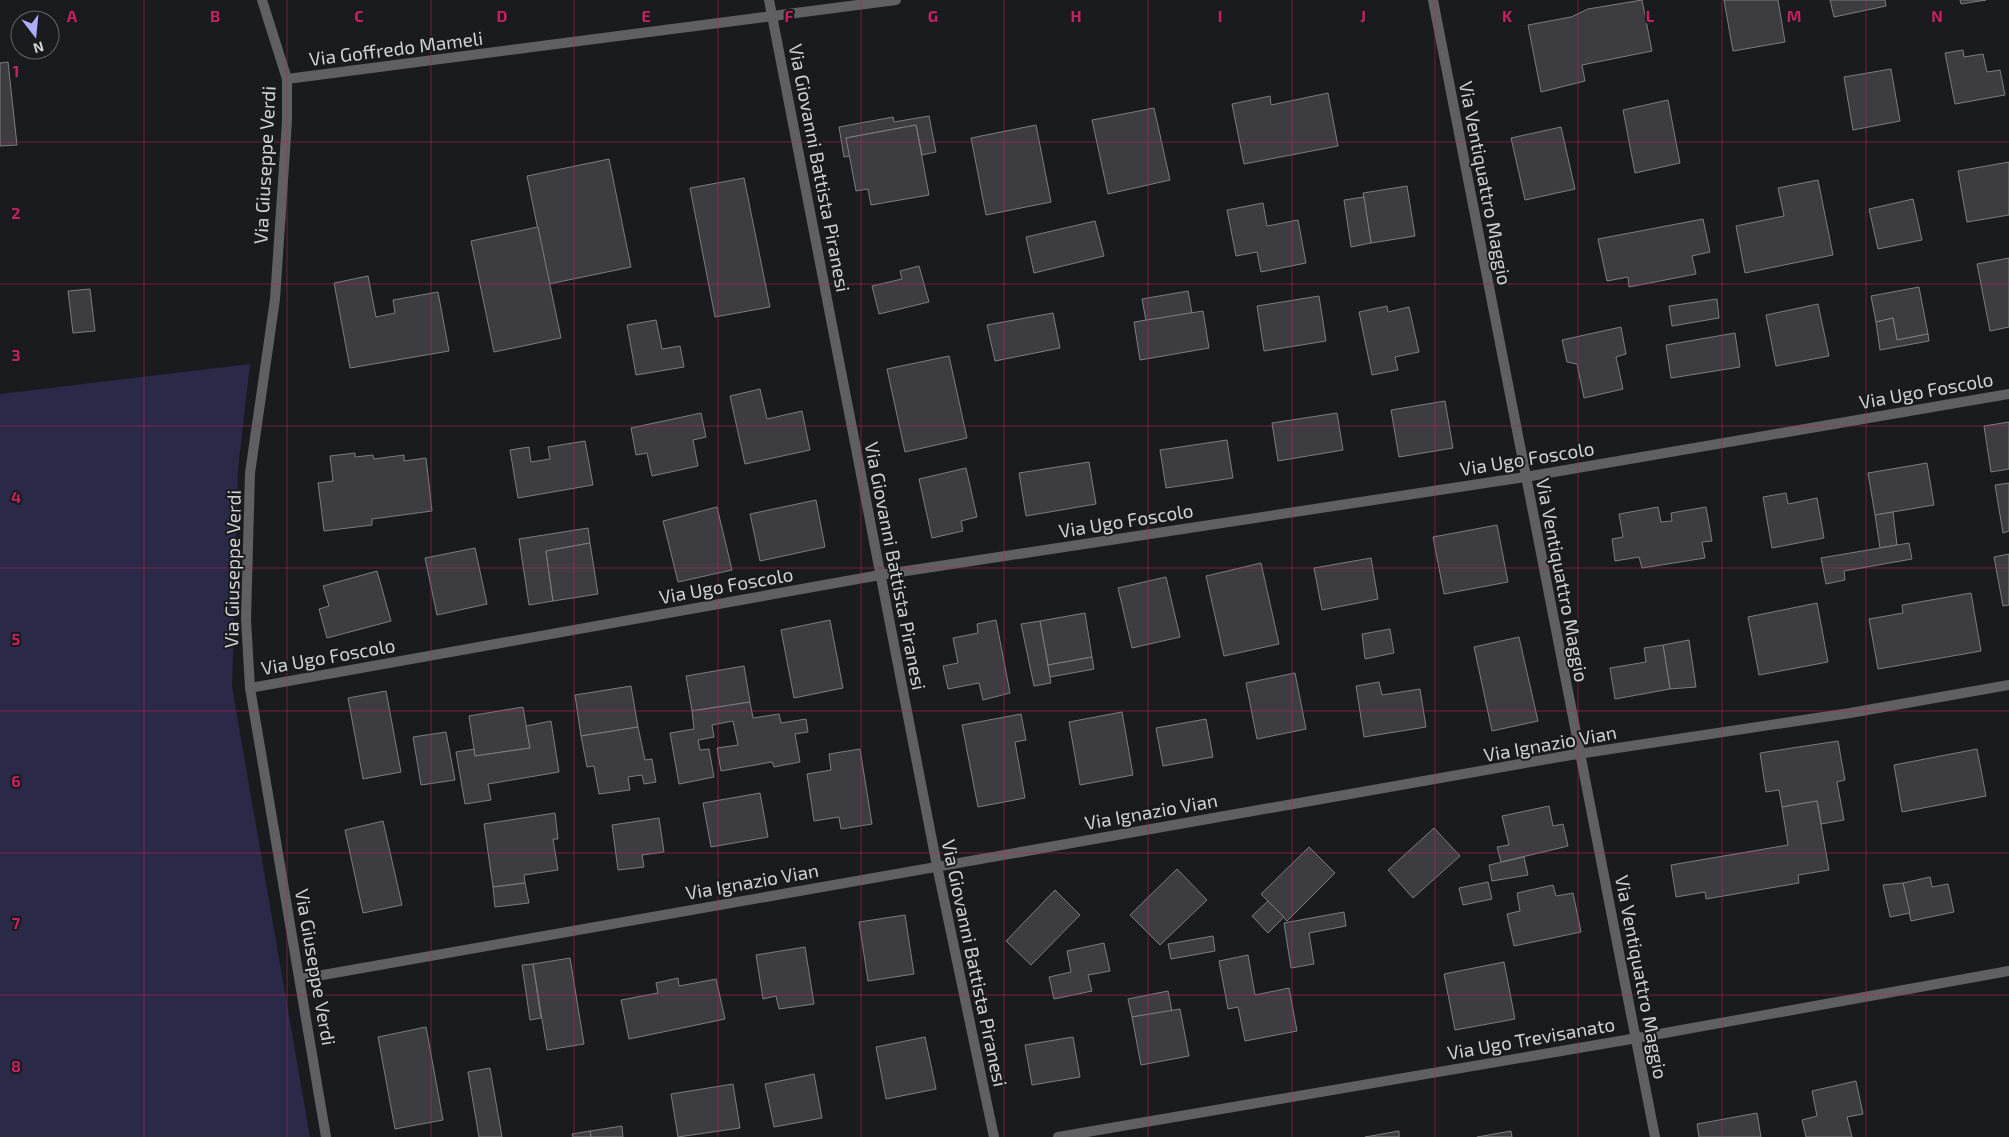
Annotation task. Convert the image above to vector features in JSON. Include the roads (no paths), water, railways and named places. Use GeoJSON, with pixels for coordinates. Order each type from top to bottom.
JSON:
{"type":"FeatureCollection","features":[{"type":"Feature","properties":{"kind":"street","name":"Via Giuseppe Verdi"},"geometry":{"type":"LineString","coordinates":[[262,0],[287,79],[287,121],[275,299],[250,473],[246,619],[250,688],[326,1137]]}},
{"type":"Feature","properties":{"kind":"street","name":"Via Giovanni Battista Piranesi"},"geometry":{"type":"LineString","coordinates":[[769,0],[937,866],[994,1137]]}},
{"type":"Feature","properties":{"kind":"street","name":"Via Goffredo Mameli"},"geometry":{"type":"LineString","coordinates":[[287,79],[896,0]]}},
{"type":"Feature","properties":{"kind":"street","name":"Via Ventiquattro Maggio"},"geometry":{"type":"LineString","coordinates":[[1432,0],[1655,1137]]}},
{"type":"Feature","properties":{"kind":"street","name":"Via Ugo Foscolo"},"geometry":{"type":"LineString","coordinates":[[250,688],[880,575],[1525,477],[2009,394]]}},
{"type":"Feature","properties":{"kind":"street","name":"Via Ignazio Vian"},"geometry":{"type":"LineString","coordinates":[[300,979],[1580,754],[1850,713],[2009,685]]}},
{"type":"Feature","properties":{"kind":"street","name":"Via Ugo Trevisanato"},"geometry":{"type":"LineString","coordinates":[[1058,1137],[1637,1038],[2009,970]]}}]}
